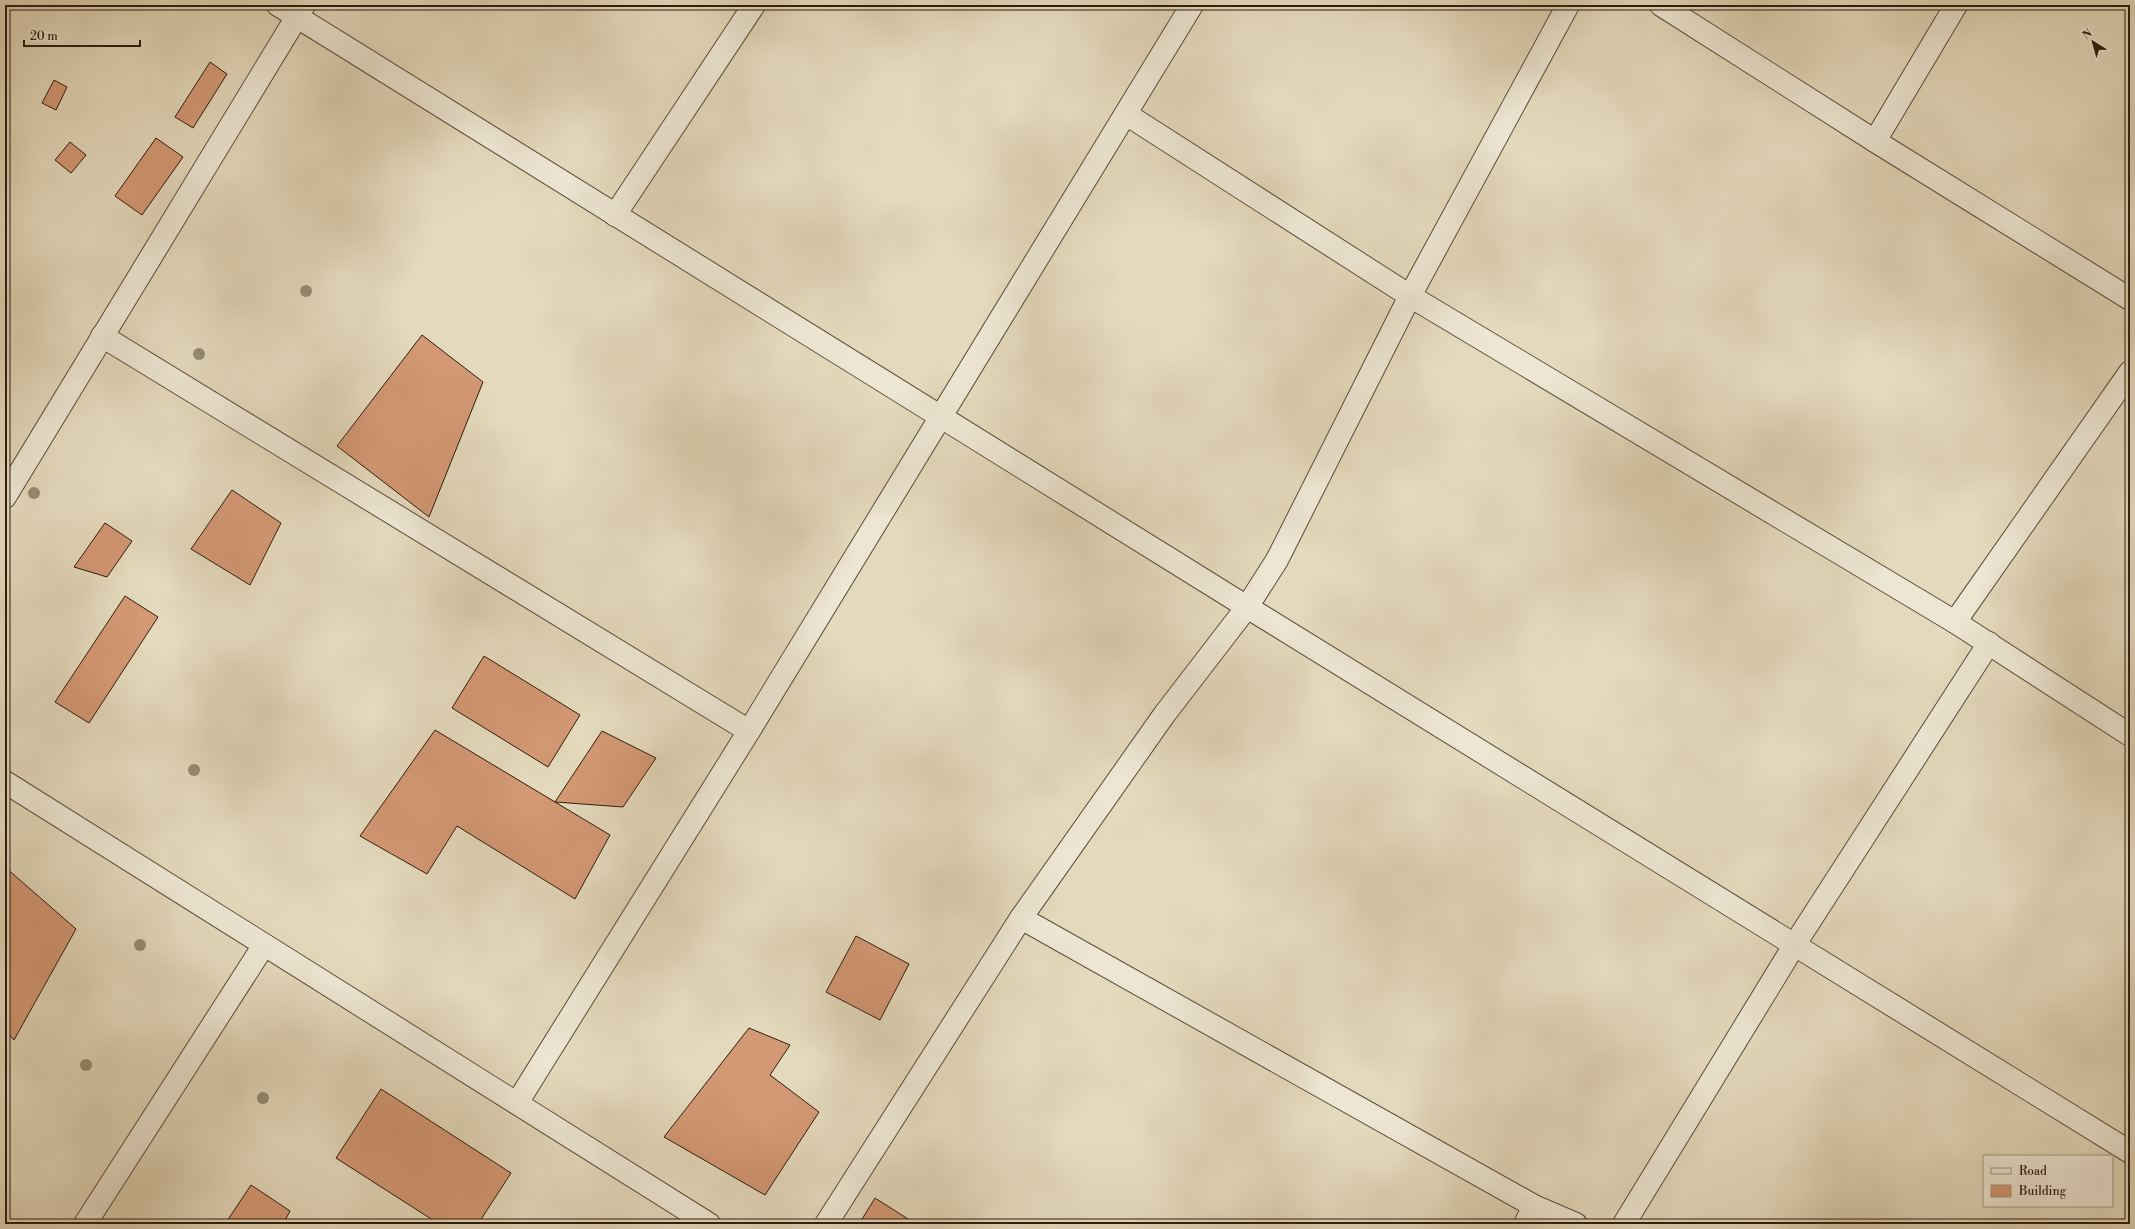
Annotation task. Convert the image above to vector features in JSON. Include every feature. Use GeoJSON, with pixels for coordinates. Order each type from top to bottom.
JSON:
{"type":"FeatureCollection","features":[{"type":"Feature","properties":{"kind":"street"},"geometry":{"type":"LineString","coordinates":[[278,5],[300,10],[615,215],[1246,607],[1795,944],[2130,1152]]}},
{"type":"Feature","properties":{"kind":"street"},"geometry":{"type":"LineString","coordinates":[[615,215],[754,5]]}},
{"type":"Feature","properties":{"kind":"street"},"geometry":{"type":"LineString","coordinates":[[517,1103],[749,731],[1192,5]]}},
{"type":"Feature","properties":{"kind":"street"},"geometry":{"type":"LineString","coordinates":[[826,1224],[1021,918],[1164,715],[1246,607],[1277,560],[1410,296],[1568,5]]}},
{"type":"Feature","properties":{"kind":"street"},"geometry":{"type":"LineString","coordinates":[[1661,5],[1875,141],[2130,299]]}},
{"type":"Feature","properties":{"kind":"street"},"geometry":{"type":"LineString","coordinates":[[1875,141],[1956,5]]}},
{"type":"Feature","properties":{"kind":"street"},"geometry":{"type":"LineString","coordinates":[[5,497],[300,10]]}},
{"type":"Feature","properties":{"kind":"street"},"geometry":{"type":"LineString","coordinates":[[1126,114],[1410,296],[1955,622],[2130,735]]}},
{"type":"Feature","properties":{"kind":"street"},"geometry":{"type":"LineString","coordinates":[[102,336],[749,731]]}},
{"type":"Feature","properties":{"kind":"street"},"geometry":{"type":"LineString","coordinates":[[1955,622],[2130,372]]}},
{"type":"Feature","properties":{"kind":"street"},"geometry":{"type":"LineString","coordinates":[[1624,1224],[1795,944],[1988,643]]}},
{"type":"Feature","properties":{"kind":"street"},"geometry":{"type":"LineString","coordinates":[[5,782],[709,1224]]}},
{"type":"Feature","properties":{"kind":"street"},"geometry":{"type":"LineString","coordinates":[[1021,918],[1530,1215],[1576,1224]]}},
{"type":"Feature","properties":{"kind":"street"},"geometry":{"type":"LineString","coordinates":[[85,1224],[264,945]]}},
{"type":"Feature","properties":{"kind":"building"},"geometry":{"type":"Polygon","coordinates":[[[210,62],[227,74],[193,128],[175,117],[210,62]]]}},
{"type":"Feature","properties":{"kind":"building"},"geometry":{"type":"Polygon","coordinates":[[[54,80],[67,87],[56,110],[42,103],[54,80]]]}},
{"type":"Feature","properties":{"kind":"building"},"geometry":{"type":"Polygon","coordinates":[[[156,138],[183,157],[142,215],[115,196],[156,138]]]}},
{"type":"Feature","properties":{"kind":"building"},"geometry":{"type":"Polygon","coordinates":[[[70,142],[86,155],[71,173],[55,160],[70,142]]]}},
{"type":"Feature","properties":{"kind":"building"},"geometry":{"type":"Polygon","coordinates":[[[422,335],[483,382],[429,517],[337,446],[422,335]]]}},
{"type":"Feature","properties":{"kind":"building"},"geometry":{"type":"Polygon","coordinates":[[[232,490],[281,523],[250,585],[191,549],[232,490]]]}},
{"type":"Feature","properties":{"kind":"building"},"geometry":{"type":"Polygon","coordinates":[[[105,523],[132,541],[107,577],[74,567],[105,523]]]}},
{"type":"Feature","properties":{"kind":"building"},"geometry":{"type":"Polygon","coordinates":[[[125,596],[158,617],[89,723],[55,702],[125,596]]]}},
{"type":"Feature","properties":{"kind":"building"},"geometry":{"type":"Polygon","coordinates":[[[484,656],[580,715],[548,767],[452,708],[484,656]]]}},
{"type":"Feature","properties":{"kind":"building"},"geometry":{"type":"Polygon","coordinates":[[[435,730],[610,835],[575,899],[457,826],[427,874],[360,836],[435,730]]]}},
{"type":"Feature","properties":{"kind":"building"},"geometry":{"type":"Polygon","coordinates":[[[602,731],[656,758],[623,807],[555,802],[602,731]]]}},
{"type":"Feature","properties":{"kind":"building"},"geometry":{"type":"Polygon","coordinates":[[[5,867],[76,929],[14,1040],[5,1030],[5,867]]]}},
{"type":"Feature","properties":{"kind":"building"},"geometry":{"type":"Polygon","coordinates":[[[856,936],[909,964],[880,1020],[826,992],[856,936]]]}},
{"type":"Feature","properties":{"kind":"building"},"geometry":{"type":"Polygon","coordinates":[[[749,1028],[790,1045],[770,1075],[819,1112],[765,1195],[664,1137],[749,1028]]]}},
{"type":"Feature","properties":{"kind":"building"},"geometry":{"type":"Polygon","coordinates":[[[381,1089],[511,1173],[478,1224],[439,1224],[336,1158],[381,1089]]]}},
{"type":"Feature","properties":{"kind":"building"},"geometry":{"type":"Polygon","coordinates":[[[251,1185],[290,1211],[283,1224],[225,1224],[251,1185]]]}},
{"type":"Feature","properties":{"kind":"building"},"geometry":{"type":"Polygon","coordinates":[[[875,1198],[916,1224],[859,1224],[875,1198]]]}}]}
